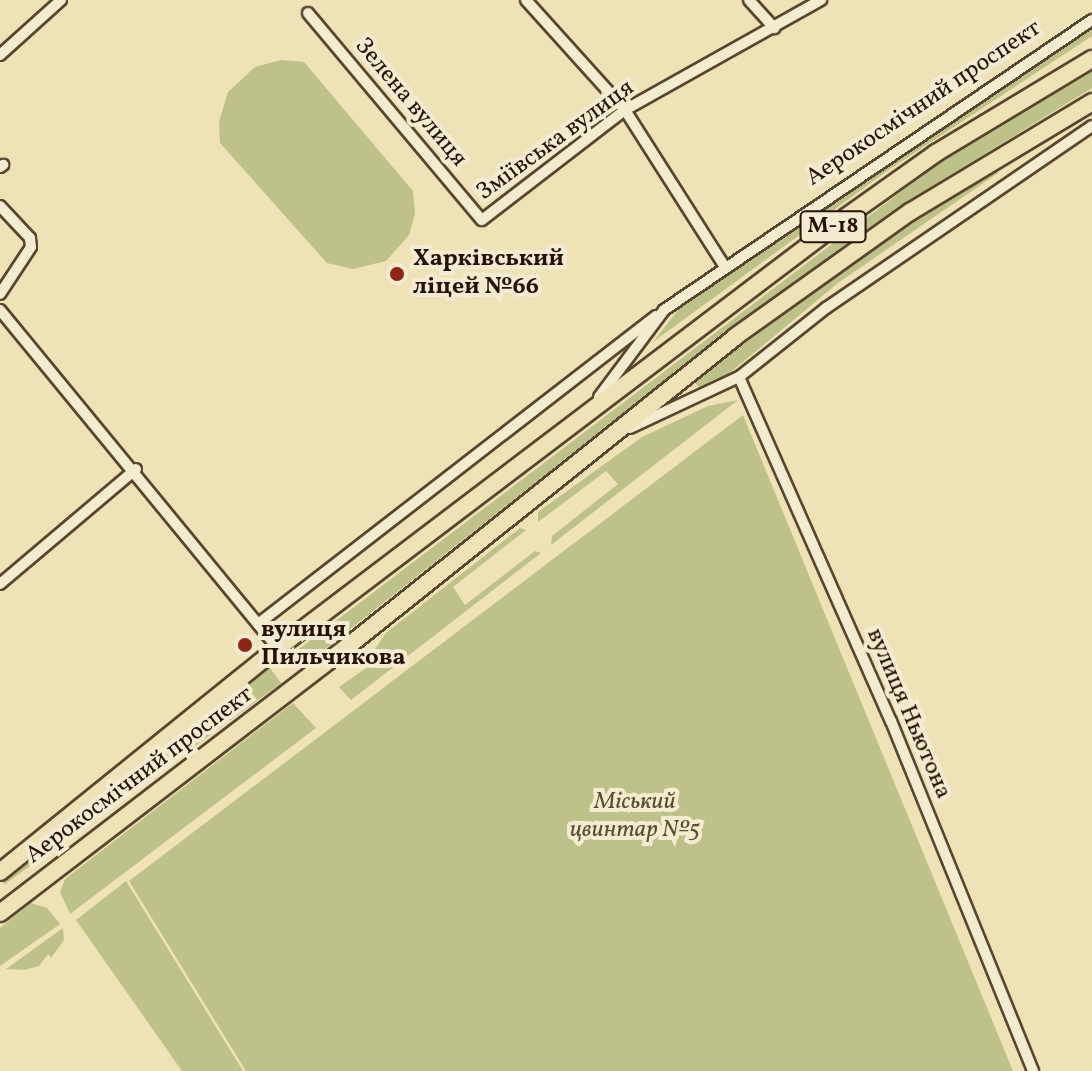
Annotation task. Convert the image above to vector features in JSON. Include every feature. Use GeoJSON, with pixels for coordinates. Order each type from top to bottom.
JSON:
{"type":"FeatureCollection","features":[{"type":"Feature","properties":{"kind":"main road","name":"Аерокосмічний проспект"},"geometry":{"type":"LineString","coordinates":[[0,872],[278,648],[585,412],[936,153],[1092,59]]}},
{"type":"Feature","properties":{"kind":"main road","name":"Аерокосмічний проспект"},"geometry":{"type":"LineString","coordinates":[[0,913],[337,655],[609,437],[853,251],[1092,102]]}},
{"type":"Feature","properties":{"kind":"street"},"geometry":{"type":"LineString","coordinates":[[0,55],[61,0]]}},
{"type":"Feature","properties":{"kind":"street"},"geometry":{"type":"LineString","coordinates":[[526,0],[625,110],[725,267]]}},
{"type":"Feature","properties":{"kind":"street"},"geometry":{"type":"LineString","coordinates":[[749,0],[774,28]]}},
{"type":"Feature","properties":{"kind":"street","name":"Зміївська вулиця"},"geometry":{"type":"LineString","coordinates":[[482,220],[625,110],[821,0]]}},
{"type":"Feature","properties":{"kind":"street","name":"Зелена вулиця"},"geometry":{"type":"LineString","coordinates":[[308,13],[482,220]]}},
{"type":"Feature","properties":{"kind":"street","name":"Аерокосмічний проспект"},"geometry":{"type":"LineString","coordinates":[[258,624],[577,374],[664,310],[1092,20]]}},
{"type":"Feature","properties":{"kind":"street","name":"Аерокосмічний проспект"},"geometry":{"type":"LineString","coordinates":[[609,437],[739,377],[837,300],[1092,126]]}},
{"type":"Feature","properties":{"kind":"street"},"geometry":{"type":"LineString","coordinates":[[0,206],[30,238],[31,247],[0,294]]}},
{"type":"Feature","properties":{"kind":"street"},"geometry":{"type":"LineString","coordinates":[[0,310],[136,469],[161,508],[278,648]]}},
{"type":"Feature","properties":{"kind":"street","name":"Аерокосмічний проспект"},"geometry":{"type":"LineString","coordinates":[[585,412],[664,310]]}},
{"type":"Feature","properties":{"kind":"street","name":"вулиця Ньютона"},"geometry":{"type":"LineString","coordinates":[[739,377],[891,721],[1033,1071]]}},
{"type":"Feature","properties":{"kind":"street"},"geometry":{"type":"LineString","coordinates":[[0,584],[136,469]]}},
{"type":"Feature","properties":{"kind":"green space"},"geometry":{"type":"Polygon","coordinates":[[[1092,26],[1092,36],[890,169],[653,342],[682,305],[1092,26]]]}},
{"type":"Feature","properties":{"kind":"green space"},"geometry":{"type":"Polygon","coordinates":[[[281,60],[304,62],[413,191],[415,214],[409,235],[386,261],[353,269],[327,263],[220,143],[219,122],[228,92],[255,67],[281,60]]]}},
{"type":"Feature","properties":{"kind":"green space"},"geometry":{"type":"Polygon","coordinates":[[[1092,71],[1092,88],[898,207],[741,320],[301,668],[291,655],[944,159],[1092,71]]]}},
{"type":"Feature","properties":{"kind":"green space"},"geometry":{"type":"Polygon","coordinates":[[[995,168],[998,173],[838,283],[719,382],[699,388],[694,381],[873,249],[995,168]]]}},
{"type":"Feature","properties":{"kind":"green space"},"geometry":{"type":"Polygon","coordinates":[[[738,400],[551,545],[552,536],[618,484],[606,471],[538,522],[538,512],[642,437],[708,406],[738,400]]]}},
{"type":"Feature","properties":{"kind":"green space","name":"Міський цвинтар №5"},"geometry":{"type":"Polygon","coordinates":[[[743,415],[1013,1071],[246,1071],[129,881],[743,415]]]}},
{"type":"Feature","properties":{"kind":"green space"},"geometry":{"type":"Polygon","coordinates":[[[520,528],[526,530],[453,587],[465,605],[535,551],[541,553],[351,700],[339,687],[379,659],[375,649],[386,633],[520,528]]]}},
{"type":"Feature","properties":{"kind":"green space"},"geometry":{"type":"Polygon","coordinates":[[[270,668],[281,683],[4,884],[0,878],[0,864],[270,668]]]}},
{"type":"Feature","properties":{"kind":"green space"},"geometry":{"type":"Polygon","coordinates":[[[293,703],[316,728],[70,914],[60,892],[65,879],[293,703]]]}},
{"type":"Feature","properties":{"kind":"green space"},"geometry":{"type":"Polygon","coordinates":[[[126,881],[243,1071],[182,1071],[76,920],[126,881]]]}},
{"type":"Feature","properties":{"kind":"green space"},"geometry":{"type":"Polygon","coordinates":[[[31,903],[47,908],[60,924],[0,966],[0,928],[31,903]]]}},
{"type":"Feature","properties":{"kind":"green space"},"geometry":{"type":"Polygon","coordinates":[[[63,928],[64,940],[51,958],[48,954],[39,966],[24,970],[6,969],[63,928]]]}},
{"type":"Feature","properties":{"kind":"place","name":"Харківський ліцей №66"},"geometry":{"type":"Point","coordinates":[397,274]}},
{"type":"Feature","properties":{"kind":"place","name":"вулиця Пильчикова"},"geometry":{"type":"Point","coordinates":[245,645]}}]}
